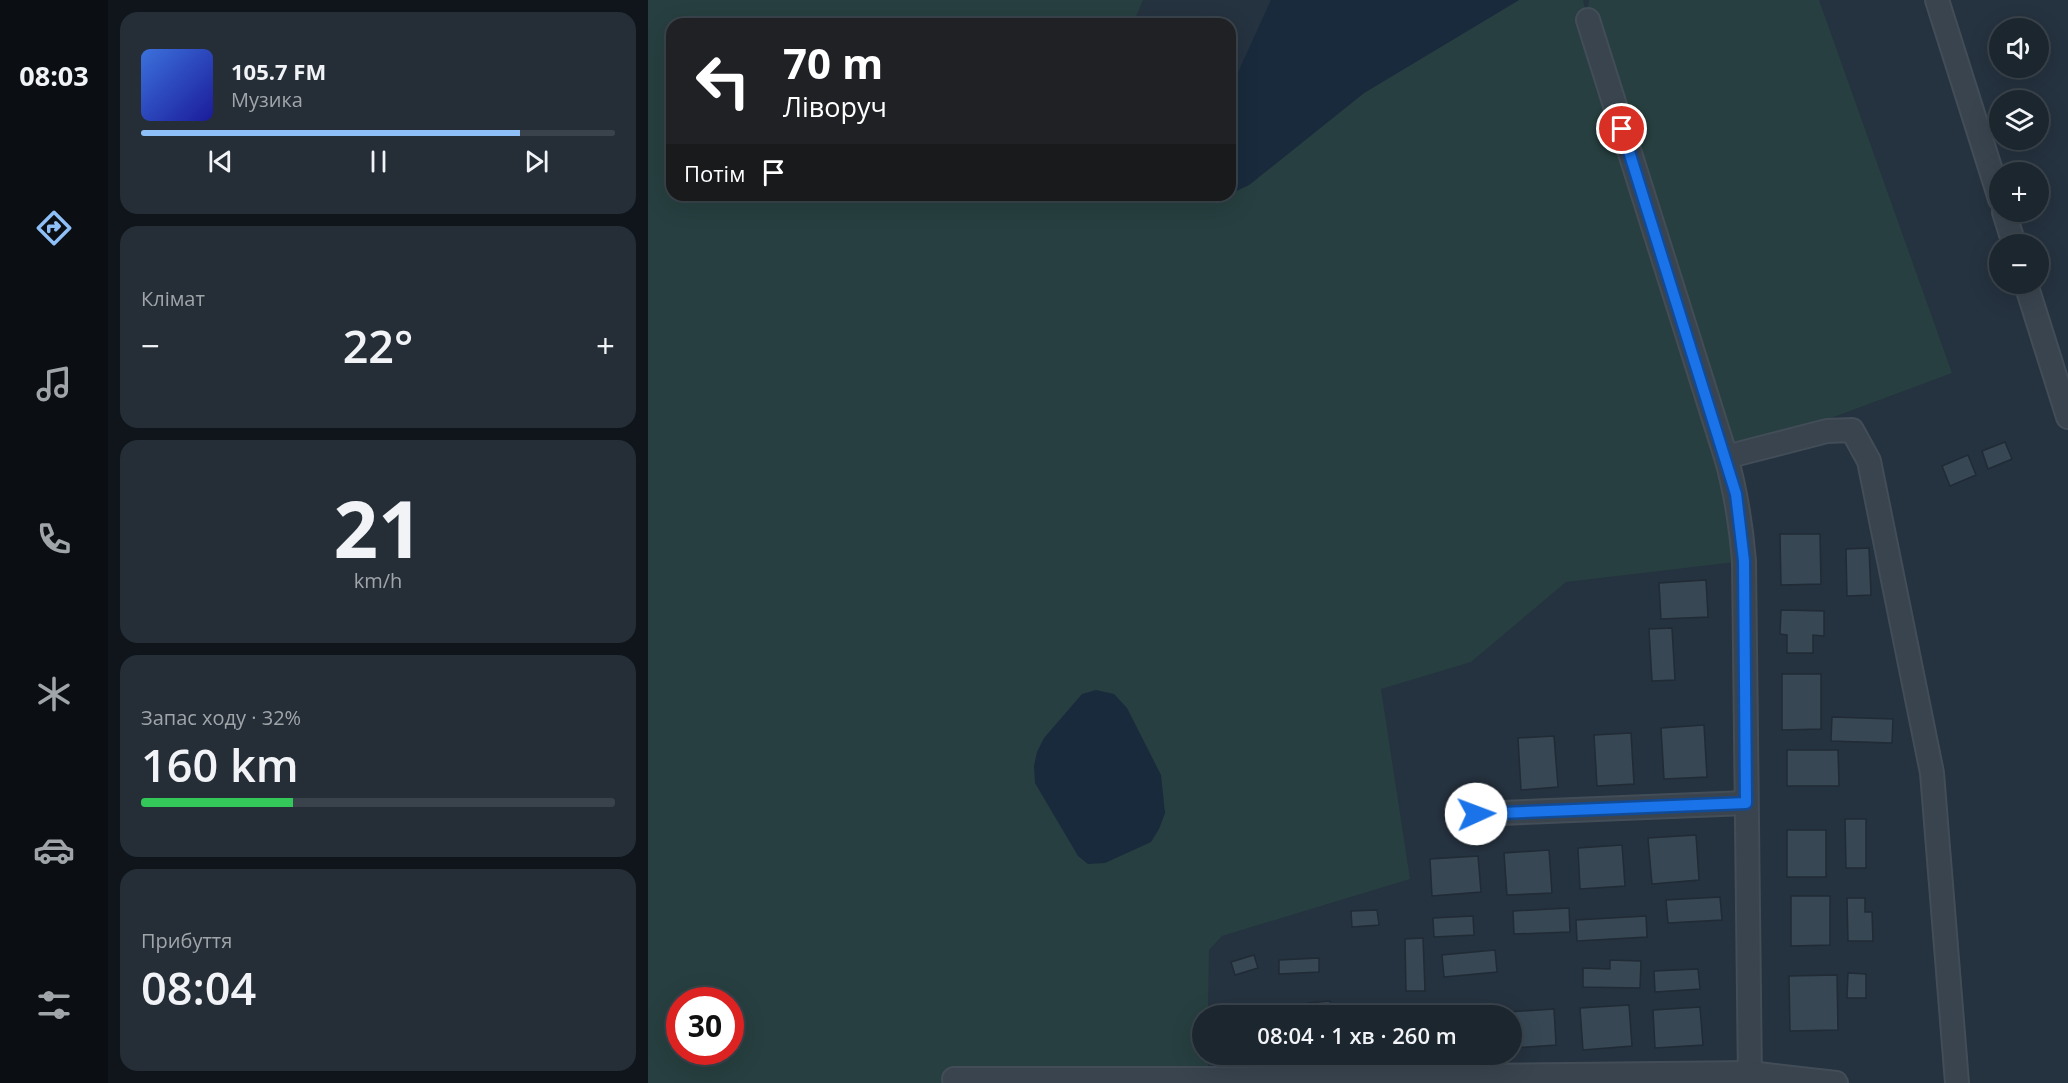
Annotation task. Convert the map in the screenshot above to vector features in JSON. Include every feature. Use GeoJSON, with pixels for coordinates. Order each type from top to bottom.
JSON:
{"type":"FeatureCollection","features":[{"type":"Feature","properties":{"kind":"street"},"geometry":{"type":"LineString","coordinates":[[1937,0],[1989,164]]}},
{"type":"Feature","properties":{"kind":"street"},"geometry":{"type":"LineString","coordinates":[[1588,20],[1736,494],[1744,561],[1750,1078]]}},
{"type":"Feature","properties":{"kind":"street"},"geometry":{"type":"LineString","coordinates":[[2029,294],[2068,417]]}},
{"type":"Feature","properties":{"kind":"street"},"geometry":{"type":"LineString","coordinates":[[1726,457],[1827,431],[1852,430],[1869,461],[1932,773],[1957,1083]]}},
{"type":"Feature","properties":{"kind":"street"},"geometry":{"type":"LineString","coordinates":[[1476,814],[1746,803]]}},
{"type":"Feature","properties":{"kind":"street"},"geometry":{"type":"LineString","coordinates":[[954,1079],[1208,1081],[1750,1078],[1836,1083]]}},
{"type":"Feature","properties":{"kind":"green space"},"geometry":{"type":"Polygon","coordinates":[[[648,0],[1143,0],[1136,18],[666,18],[666,201],[1236,201],[1236,191],[1249,185],[1364,93],[1519,0],[1583,0],[1587,17],[1589,0],[1819,0],[1952,373],[1726,457],[1744,561],[1566,582],[1471,662],[1381,689],[1410,879],[1222,936],[1209,950],[1208,1005],[1192,1005],[1192,1065],[1208,1065],[1208,1083],[648,1083],[648,0]]]}},
{"type":"Feature","properties":{"kind":"water"},"geometry":{"type":"Polygon","coordinates":[[[1271,0],[1519,0],[1364,93],[1249,185],[1236,191],[1236,77],[1271,0]]]}},
{"type":"Feature","properties":{"kind":"water"},"geometry":{"type":"Polygon","coordinates":[[[1096,690],[1114,694],[1127,708],[1161,775],[1165,813],[1151,842],[1105,863],[1088,864],[1078,856],[1035,783],[1034,766],[1037,752],[1044,738],[1082,694],[1096,690]]]}},
{"type":"Feature","properties":{"kind":"building"},"geometry":{"type":"Polygon","coordinates":[[[2005,442],[2012,459],[1988,469],[1982,451],[2005,442]]]}},
{"type":"Feature","properties":{"kind":"building"},"geometry":{"type":"Polygon","coordinates":[[[1968,455],[1976,475],[1950,486],[1942,466],[1968,455]]]}},
{"type":"Feature","properties":{"kind":"building"},"geometry":{"type":"Polygon","coordinates":[[[1780,534],[1820,534],[1821,584],[1781,585],[1780,534]]]}},
{"type":"Feature","properties":{"kind":"building"},"geometry":{"type":"Polygon","coordinates":[[[1869,548],[1871,595],[1847,596],[1846,549],[1869,548]]]}},
{"type":"Feature","properties":{"kind":"building"},"geometry":{"type":"Polygon","coordinates":[[[1706,580],[1708,617],[1661,619],[1659,583],[1706,580]]]}},
{"type":"Feature","properties":{"kind":"building"},"geometry":{"type":"Polygon","coordinates":[[[1781,610],[1824,611],[1824,636],[1813,635],[1813,653],[1787,653],[1787,635],[1780,634],[1781,610]]]}},
{"type":"Feature","properties":{"kind":"building"},"geometry":{"type":"Polygon","coordinates":[[[1672,628],[1675,680],[1652,681],[1649,629],[1672,628]]]}},
{"type":"Feature","properties":{"kind":"building"},"geometry":{"type":"Polygon","coordinates":[[[1782,674],[1821,674],[1821,729],[1782,730],[1782,674]]]}},
{"type":"Feature","properties":{"kind":"building"},"geometry":{"type":"Polygon","coordinates":[[[1832,717],[1893,719],[1892,743],[1831,741],[1832,717]]]}},
{"type":"Feature","properties":{"kind":"building"},"geometry":{"type":"Polygon","coordinates":[[[1704,725],[1707,777],[1664,779],[1661,728],[1704,725]]]}},
{"type":"Feature","properties":{"kind":"building"},"geometry":{"type":"Polygon","coordinates":[[[1631,733],[1634,784],[1597,786],[1594,735],[1631,733]]]}},
{"type":"Feature","properties":{"kind":"building"},"geometry":{"type":"Polygon","coordinates":[[[1554,736],[1558,787],[1521,790],[1518,738],[1554,736]]]}},
{"type":"Feature","properties":{"kind":"building"},"geometry":{"type":"Polygon","coordinates":[[[1787,750],[1838,750],[1839,786],[1787,786],[1787,750]]]}},
{"type":"Feature","properties":{"kind":"building"},"geometry":{"type":"Polygon","coordinates":[[[1845,819],[1866,819],[1866,868],[1846,868],[1845,819]]]}},
{"type":"Feature","properties":{"kind":"building"},"geometry":{"type":"Polygon","coordinates":[[[1787,830],[1826,830],[1826,877],[1787,877],[1787,830]]]}},
{"type":"Feature","properties":{"kind":"building"},"geometry":{"type":"Polygon","coordinates":[[[1696,835],[1699,880],[1652,884],[1648,838],[1696,835]]]}},
{"type":"Feature","properties":{"kind":"building"},"geometry":{"type":"Polygon","coordinates":[[[1622,845],[1625,886],[1580,889],[1578,848],[1622,845]]]}},
{"type":"Feature","properties":{"kind":"building"},"geometry":{"type":"Polygon","coordinates":[[[1549,850],[1552,893],[1507,895],[1504,853],[1549,850]]]}},
{"type":"Feature","properties":{"kind":"building"},"geometry":{"type":"Polygon","coordinates":[[[1478,856],[1481,892],[1432,896],[1430,859],[1478,856]]]}},
{"type":"Feature","properties":{"kind":"building"},"geometry":{"type":"Polygon","coordinates":[[[1791,896],[1830,896],[1830,945],[1791,946],[1791,896]]]}},
{"type":"Feature","properties":{"kind":"building"},"geometry":{"type":"Polygon","coordinates":[[[1720,897],[1722,920],[1668,923],[1666,900],[1720,897]]]}},
{"type":"Feature","properties":{"kind":"building"},"geometry":{"type":"Polygon","coordinates":[[[1847,898],[1865,898],[1865,912],[1872,912],[1873,941],[1848,941],[1847,898]]]}},
{"type":"Feature","properties":{"kind":"building"},"geometry":{"type":"Polygon","coordinates":[[[1569,908],[1570,932],[1514,934],[1513,911],[1569,908]]]}},
{"type":"Feature","properties":{"kind":"building"},"geometry":{"type":"Polygon","coordinates":[[[1377,910],[1379,925],[1352,927],[1351,911],[1377,910]]]}},
{"type":"Feature","properties":{"kind":"building"},"geometry":{"type":"Polygon","coordinates":[[[1473,916],[1474,935],[1434,937],[1433,918],[1473,916]]]}},
{"type":"Feature","properties":{"kind":"building"},"geometry":{"type":"Polygon","coordinates":[[[1646,916],[1647,937],[1577,941],[1576,920],[1646,916]]]}},
{"type":"Feature","properties":{"kind":"building"},"geometry":{"type":"Polygon","coordinates":[[[1423,938],[1425,991],[1406,991],[1405,939],[1423,938]]]}},
{"type":"Feature","properties":{"kind":"building"},"geometry":{"type":"Polygon","coordinates":[[[1495,950],[1497,972],[1444,977],[1442,955],[1495,950]]]}},
{"type":"Feature","properties":{"kind":"building"},"geometry":{"type":"Polygon","coordinates":[[[1254,955],[1258,968],[1235,975],[1231,962],[1254,955]]]}},
{"type":"Feature","properties":{"kind":"building"},"geometry":{"type":"Polygon","coordinates":[[[1319,958],[1319,972],[1279,974],[1279,960],[1319,958]]]}},
{"type":"Feature","properties":{"kind":"building"},"geometry":{"type":"Polygon","coordinates":[[[1610,960],[1641,961],[1640,988],[1583,987],[1583,968],[1610,969],[1610,960]]]}},
{"type":"Feature","properties":{"kind":"building"},"geometry":{"type":"Polygon","coordinates":[[[1698,969],[1700,989],[1655,992],[1654,971],[1698,969]]]}},
{"type":"Feature","properties":{"kind":"building"},"geometry":{"type":"Polygon","coordinates":[[[1848,973],[1866,974],[1866,998],[1847,998],[1848,973]]]}},
{"type":"Feature","properties":{"kind":"building"},"geometry":{"type":"Polygon","coordinates":[[[1837,975],[1838,1030],[1790,1031],[1789,976],[1837,975]]]}},
{"type":"Feature","properties":{"kind":"building"},"geometry":{"type":"Polygon","coordinates":[[[1330,1001],[1330,1005],[1308,1005],[1308,1003],[1330,1001]]]}},
{"type":"Feature","properties":{"kind":"building"},"geometry":{"type":"Polygon","coordinates":[[[1629,1005],[1632,1046],[1583,1050],[1580,1008],[1629,1005]]]}},
{"type":"Feature","properties":{"kind":"building"},"geometry":{"type":"Polygon","coordinates":[[[1700,1007],[1703,1045],[1655,1048],[1653,1010],[1700,1007]]]}},
{"type":"Feature","properties":{"kind":"building"},"geometry":{"type":"Polygon","coordinates":[[[1554,1009],[1556,1045],[1522,1047],[1522,1011],[1554,1009]]]}},
{"type":"Feature","properties":{"kind":"route"},"geometry":{"type":"LineString","coordinates":[[1476,814],[1746,803],[1744,561],[1736,494],[1622,129]]}}]}
